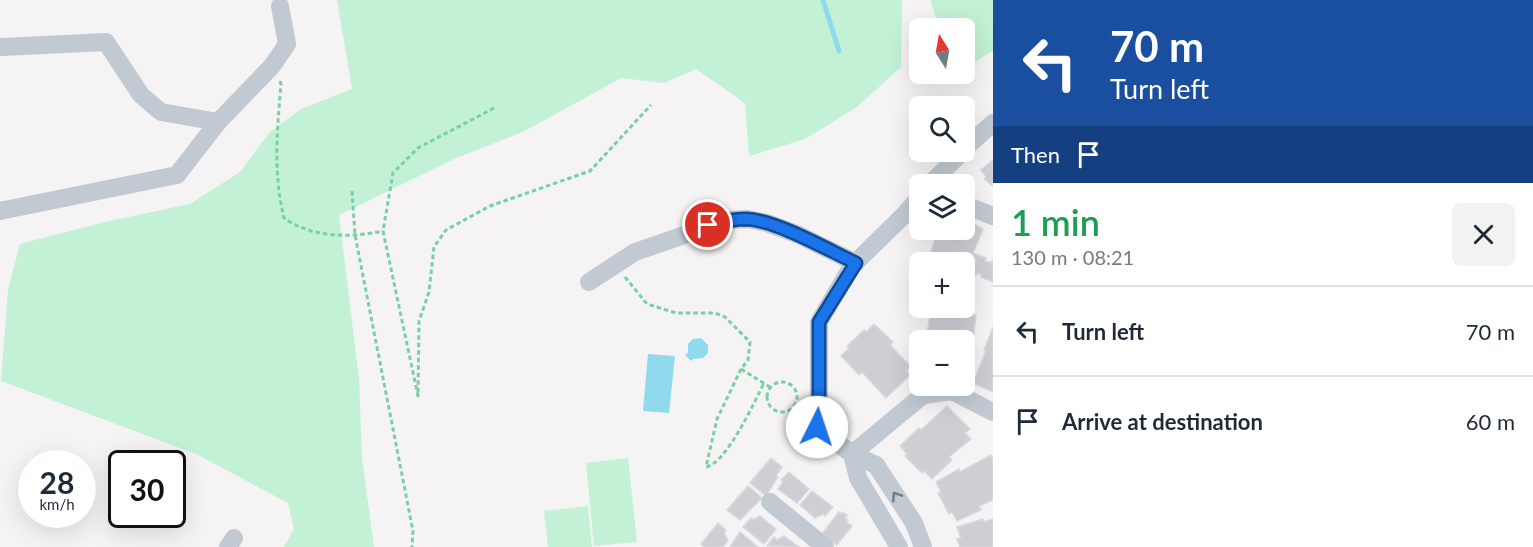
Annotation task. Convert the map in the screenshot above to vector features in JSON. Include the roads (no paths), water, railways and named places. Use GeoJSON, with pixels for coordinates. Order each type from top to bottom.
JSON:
{"type":"FeatureCollection","features":[{"type":"Feature","properties":{"kind":"street"},"geometry":{"type":"LineString","coordinates":[[0,211],[177,175],[218,122],[272,66],[287,44],[280,6]]}},
{"type":"Feature","properties":{"kind":"street"},"geometry":{"type":"LineString","coordinates":[[2,47],[106,42],[141,95],[161,112],[218,122]]}},
{"type":"Feature","properties":{"kind":"street"},"geometry":{"type":"LineString","coordinates":[[975,139],[993,123]]}},
{"type":"Feature","properties":{"kind":"street"},"geometry":{"type":"LineString","coordinates":[[940,174],[951,162]]}},
{"type":"Feature","properties":{"kind":"street"},"geometry":{"type":"LineString","coordinates":[[909,209],[856,263],[819,322],[817,427],[852,454],[876,465],[916,528],[923,547]]}},
{"type":"Feature","properties":{"kind":"street"},"geometry":{"type":"LineString","coordinates":[[975,209],[993,216]]}},
{"type":"Feature","properties":{"kind":"street"},"geometry":{"type":"LineString","coordinates":[[589,282],[635,252],[728,220],[748,219],[799,235],[856,263]]}},
{"type":"Feature","properties":{"kind":"street"},"geometry":{"type":"LineString","coordinates":[[852,454],[923,395],[952,391],[993,412]]}},
{"type":"Feature","properties":{"kind":"street"},"geometry":{"type":"LineString","coordinates":[[852,454],[858,478],[893,545],[916,528]]}},
{"type":"Feature","properties":{"kind":"street"},"geometry":{"type":"LineString","coordinates":[[770,501],[825,547]]}},
{"type":"Feature","properties":{"kind":"water"},"geometry":{"type":"Polygon","coordinates":[[[701,338],[708,345],[708,353],[703,358],[691,361],[685,355],[688,353],[688,344],[693,339],[701,338]]]}},
{"type":"Feature","properties":{"kind":"water"},"geometry":{"type":"Polygon","coordinates":[[[648,354],[675,356],[669,413],[643,411],[648,354]]]}},
{"type":"Feature","properties":{"kind":"waterway"},"geometry":{"type":"LineString","coordinates":[[823,0],[839,51]]}}]}
